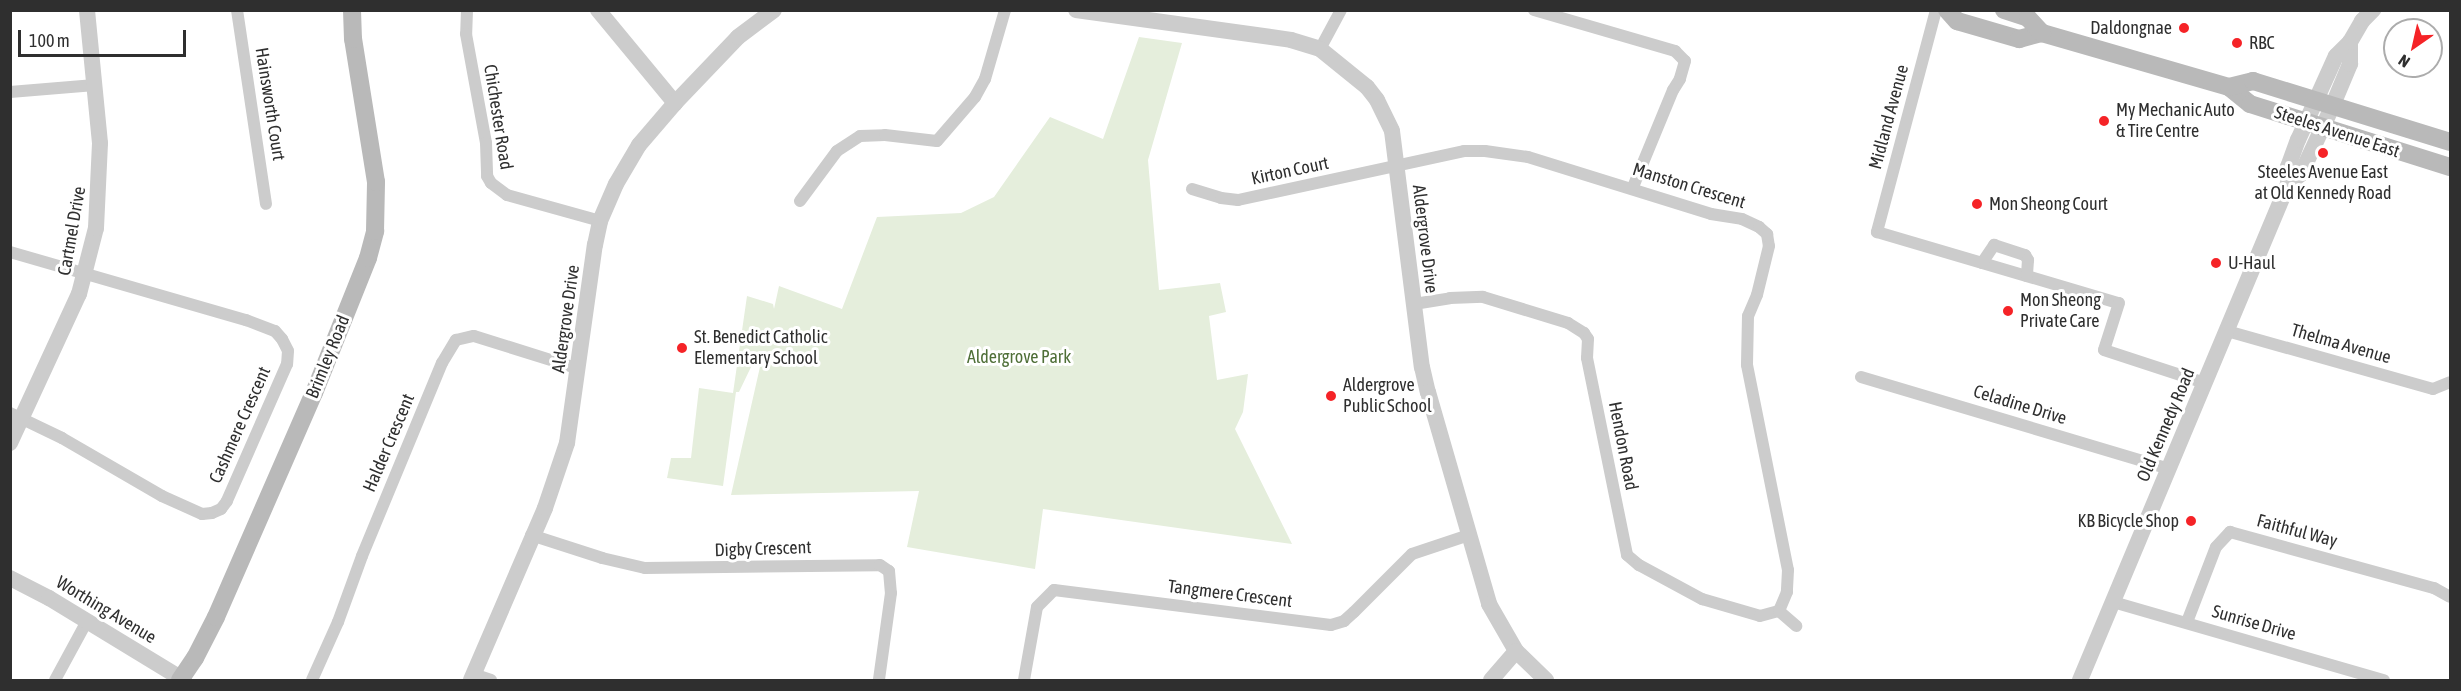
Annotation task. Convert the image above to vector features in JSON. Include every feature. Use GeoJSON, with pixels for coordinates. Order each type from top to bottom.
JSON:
{"type":"FeatureCollection","features":[{"type":"Feature","properties":{"kind":"main road","name":"Brimley Road"},"geometry":{"type":"LineString","coordinates":[[182,680],[216,616],[314,393],[368,258],[375,231],[376,182],[353,39],[352,10]]}},
{"type":"Feature","properties":{"kind":"main road","name":"Steeles Avenue East"},"geometry":{"type":"LineString","coordinates":[[1947,10],[1957,21],[2019,39],[2042,33],[2229,87],[2250,104],[2451,167]]}},
{"type":"Feature","properties":{"kind":"main road","name":"Steeles Avenue East"},"geometry":{"type":"LineString","coordinates":[[2004,10],[2028,18],[2042,33]]}},
{"type":"Feature","properties":{"kind":"main road","name":"Steeles Avenue East"},"geometry":{"type":"LineString","coordinates":[[2229,87],[2253,81],[2451,142]]}},
{"type":"Feature","properties":{"kind":"street","name":"Cartmel Drive"},"geometry":{"type":"LineString","coordinates":[[10,442],[16,416],[86,273],[96,228],[101,171],[87,10]]}},
{"type":"Feature","properties":{"kind":"street","name":"Hainsworth Court"},"geometry":{"type":"LineString","coordinates":[[237,10],[266,204]]}},
{"type":"Feature","properties":{"kind":"street","name":"Chichester Road"},"geometry":{"type":"LineString","coordinates":[[467,10],[466,34],[486,143],[487,176],[491,183],[507,195],[600,221]]}},
{"type":"Feature","properties":{"kind":"street"},"geometry":{"type":"LineString","coordinates":[[598,10],[675,103]]}},
{"type":"Feature","properties":{"kind":"street","name":"Aldergrove Drive"},"geometry":{"type":"LineString","coordinates":[[472,677],[531,535],[545,508],[567,443],[600,221],[616,184],[639,145],[675,103],[738,37],[774,10]]}},
{"type":"Feature","properties":{"kind":"street"},"geometry":{"type":"LineString","coordinates":[[800,201],[837,151],[860,136],[885,135],[937,141],[975,97],[985,79],[1005,10]]}},
{"type":"Feature","properties":{"kind":"street","name":"Aldergrove Drive"},"geometry":{"type":"LineString","coordinates":[[1076,10],[1120,13],[1271,36],[1320,50],[1367,87],[1377,100],[1392,131],[1428,393],[1469,535],[1490,604],[1516,651],[1546,681]]}},
{"type":"Feature","properties":{"kind":"street"},"geometry":{"type":"LineString","coordinates":[[1320,50],[1341,10]]}},
{"type":"Feature","properties":{"kind":"street"},"geometry":{"type":"LineString","coordinates":[[1534,10],[1676,51],[1685,61],[1680,79],[1673,90],[1633,187]]}},
{"type":"Feature","properties":{"kind":"street","name":"Midland Avenue"},"geometry":{"type":"LineString","coordinates":[[1936,10],[1877,232],[1982,263]]}},
{"type":"Feature","properties":{"kind":"street","name":"Old Kennedy Road"},"geometry":{"type":"LineString","coordinates":[[2080,681],[2288,184],[2288,167],[2350,64],[2350,42],[2362,21],[2373,10]]}},
{"type":"Feature","properties":{"kind":"street"},"geometry":{"type":"LineString","coordinates":[[10,92],[94,85]]}},
{"type":"Feature","properties":{"kind":"street","name":"Manston Crescent"},"geometry":{"type":"LineString","coordinates":[[1396,168],[1464,151],[1485,151],[1528,157],[1633,187],[1711,214],[1742,219],[1759,227],[1767,234],[1767,257],[1748,316],[1747,365],[1788,570],[1787,592],[1779,611]]}},
{"type":"Feature","properties":{"kind":"street","name":"Kirton Court"},"geometry":{"type":"LineString","coordinates":[[1192,189],[1221,198],[1238,200],[1396,168]]}},
{"type":"Feature","properties":{"kind":"street"},"geometry":{"type":"LineString","coordinates":[[2027,276],[2028,260],[2025,255],[1994,245],[1988,249],[1982,263],[2119,303],[2104,350],[2205,383]]}},
{"type":"Feature","properties":{"kind":"street"},"geometry":{"type":"LineString","coordinates":[[10,252],[86,273]]}},
{"type":"Feature","properties":{"kind":"street","name":"Cashmere Crescent"},"geometry":{"type":"LineString","coordinates":[[16,416],[71,442],[162,496],[202,514],[221,508],[227,501],[286,364],[288,351],[282,339],[274,331],[246,320],[86,273]]}},
{"type":"Feature","properties":{"kind":"street","name":"Hendon Road"},"geometry":{"type":"LineString","coordinates":[[1414,304],[1450,298],[1483,297],[1568,323],[1584,333],[1588,339],[1587,357],[1627,555],[1639,565],[1701,599],[1760,616],[1779,611]]}},
{"type":"Feature","properties":{"kind":"street","name":"Thelma Avenue"},"geometry":{"type":"LineString","coordinates":[[2227,331],[2433,389],[2448,384]]}},
{"type":"Feature","properties":{"kind":"street","name":"Halder Crescent"},"geometry":{"type":"LineString","coordinates":[[312,681],[442,363],[456,340],[474,336],[579,369]]}},
{"type":"Feature","properties":{"kind":"street","name":"Celadine Drive"},"geometry":{"type":"LineString","coordinates":[[1861,377],[2169,469]]}},
{"type":"Feature","properties":{"kind":"street","name":"Faithful Way"},"geometry":{"type":"LineString","coordinates":[[2187,622],[2216,547],[2230,532],[2434,588],[2451,597]]}},
{"type":"Feature","properties":{"kind":"street","name":"Digby Crescent"},"geometry":{"type":"LineString","coordinates":[[531,535],[602,558],[645,568],[880,565],[889,572],[891,593],[879,681]]}},
{"type":"Feature","properties":{"kind":"street","name":"Tangmere Crescent"},"geometry":{"type":"LineString","coordinates":[[1024,681],[1037,608],[1054,590],[1331,625],[1349,617],[1412,554],[1469,535]]}},
{"type":"Feature","properties":{"kind":"street","name":"Worthing Avenue"},"geometry":{"type":"LineString","coordinates":[[10,578],[87,621],[182,680]]}},
{"type":"Feature","properties":{"kind":"street","name":"Sunrise Drive"},"geometry":{"type":"LineString","coordinates":[[2113,602],[2384,681]]}},
{"type":"Feature","properties":{"kind":"street"},"geometry":{"type":"LineString","coordinates":[[1779,611],[1796,626]]}},
{"type":"Feature","properties":{"kind":"street"},"geometry":{"type":"LineString","coordinates":[[55,681],[87,621]]}},
{"type":"Feature","properties":{"kind":"street"},"geometry":{"type":"LineString","coordinates":[[1491,681],[1516,651]]}},
{"type":"Feature","properties":{"kind":"street"},"geometry":{"type":"LineString","coordinates":[[472,677],[491,681]]}},
{"type":"Feature","properties":{"kind":"green space","name":"Aldergrove Park"},"geometry":{"type":"Polygon","coordinates":[[[1139,37],[1182,43],[1148,160],[1159,290],[1220,283],[1226,312],[1209,316],[1217,380],[1248,374],[1243,412],[1235,429],[1292,544],[1043,509],[1035,569],[907,547],[919,491],[731,495],[762,358],[751,367],[739,392],[736,392],[723,486],[667,478],[671,458],[691,458],[699,388],[733,393],[747,296],[773,304],[774,309],[779,286],[842,309],[877,217],[961,213],[994,197],[1050,117],[1103,139],[1139,37]]]}},
{"type":"Feature","properties":{"kind":"place","name":"Daldongnae"},"geometry":{"type":"Point","coordinates":[2184,28]}},
{"type":"Feature","properties":{"kind":"place","name":"RBC"},"geometry":{"type":"Point","coordinates":[2237,43]}},
{"type":"Feature","properties":{"kind":"place","name":"My Mechanic Auto & Tire Centre"},"geometry":{"type":"Point","coordinates":[2104,121]}},
{"type":"Feature","properties":{"kind":"place","name":"Steeles Avenue East at Old Kennedy Road"},"geometry":{"type":"Point","coordinates":[2323,153]}},
{"type":"Feature","properties":{"kind":"place","name":"Mon Sheong Court"},"geometry":{"type":"Point","coordinates":[1977,204]}},
{"type":"Feature","properties":{"kind":"place","name":"U-Haul"},"geometry":{"type":"Point","coordinates":[2216,263]}},
{"type":"Feature","properties":{"kind":"place","name":"Mon Sheong Private Care"},"geometry":{"type":"Point","coordinates":[2008,311]}},
{"type":"Feature","properties":{"kind":"place","name":"St. Benedict Catholic Elementary School"},"geometry":{"type":"Point","coordinates":[682,348]}},
{"type":"Feature","properties":{"kind":"place","name":"Aldergrove Public School"},"geometry":{"type":"Point","coordinates":[1331,396]}},
{"type":"Feature","properties":{"kind":"place","name":"KB Bicycle Shop"},"geometry":{"type":"Point","coordinates":[2191,521]}}]}
